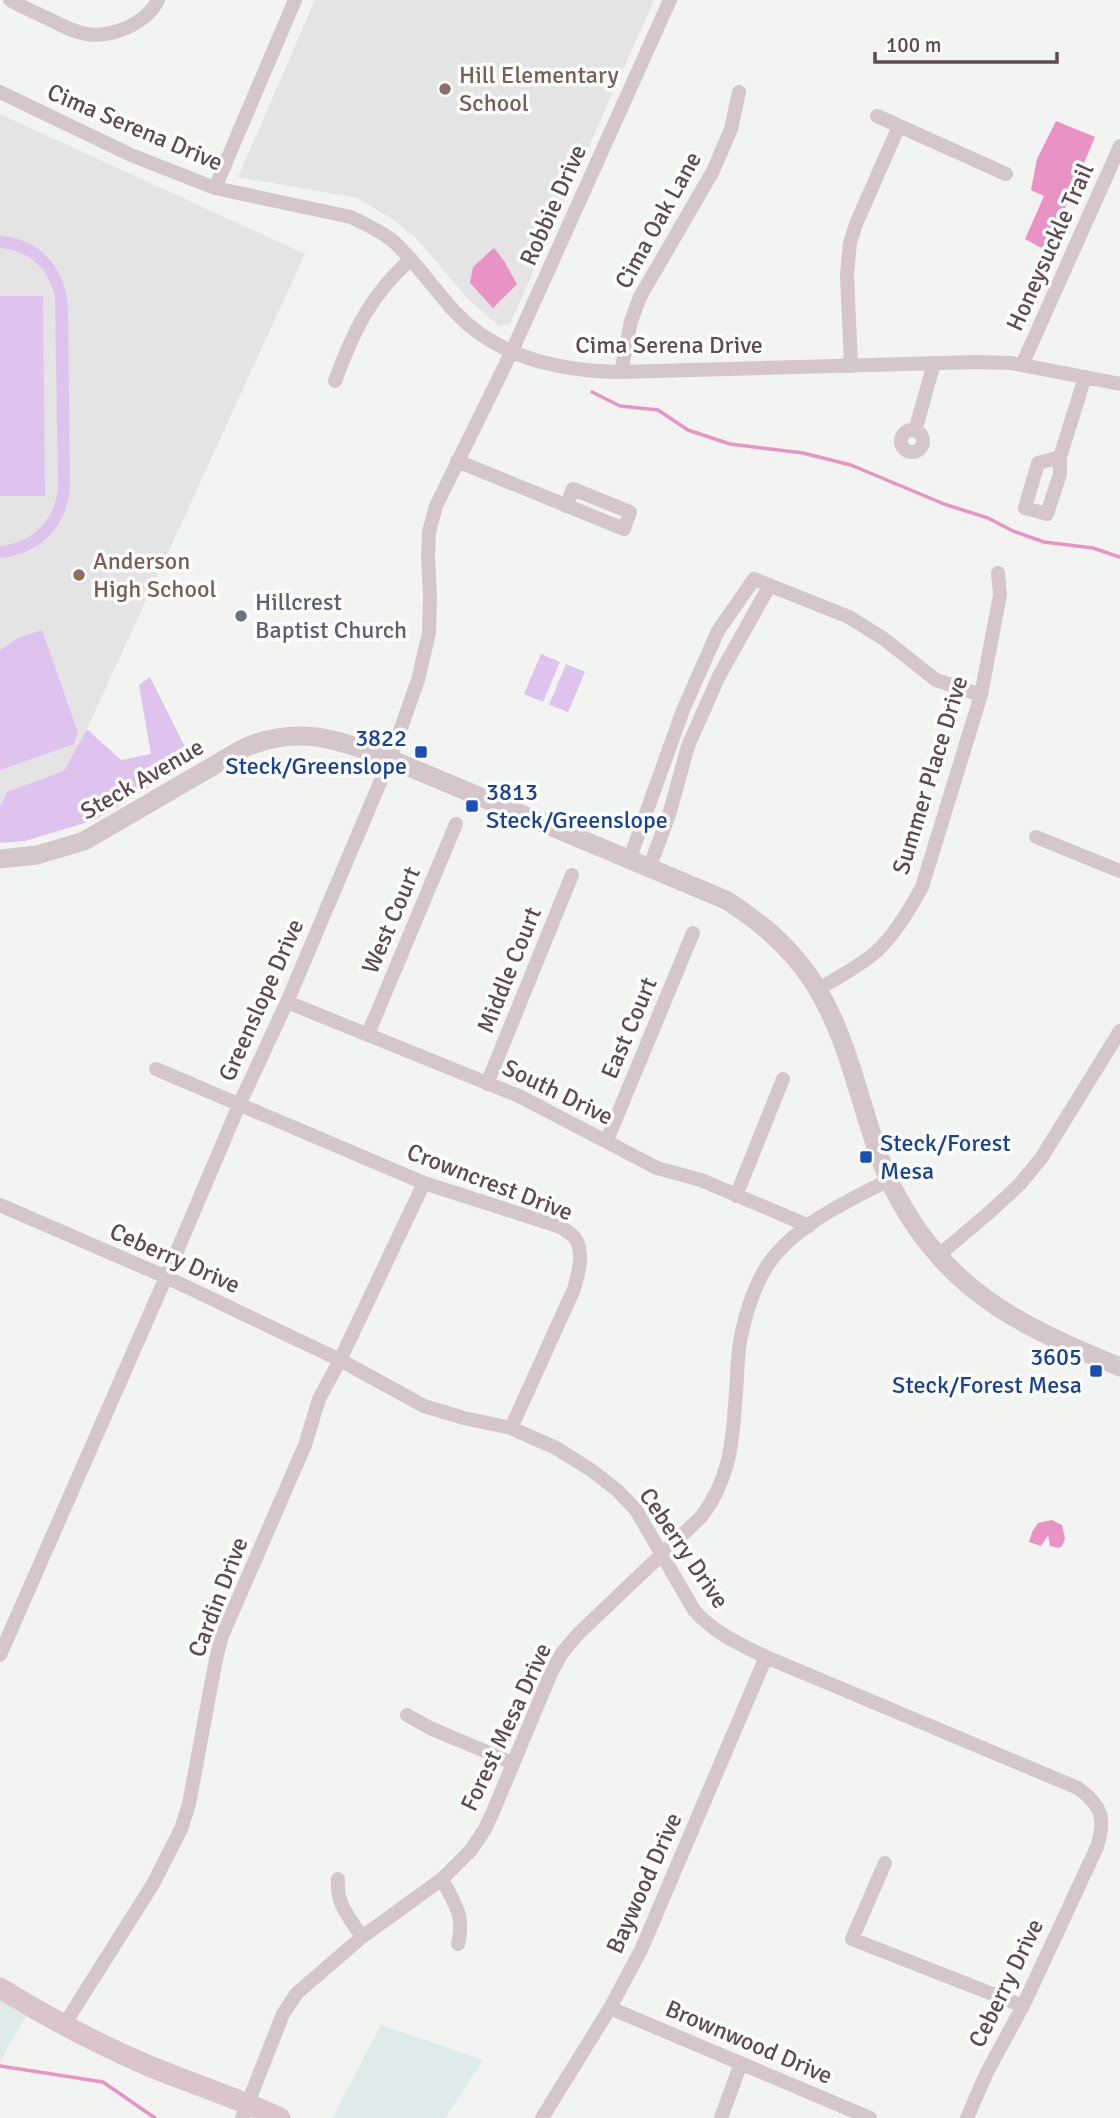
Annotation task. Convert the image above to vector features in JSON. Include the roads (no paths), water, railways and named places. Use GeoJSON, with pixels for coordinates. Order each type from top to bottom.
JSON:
{"type":"FeatureCollection","features":[{"type":"Feature","properties":{"kind":"main road"},"geometry":{"type":"LineString","coordinates":[[0,1988],[64,2025],[244,2110],[280,2118]]}},
{"type":"Feature","properties":{"kind":"street"},"geometry":{"type":"LineString","coordinates":[[10,0],[70,31],[86,35],[112,34],[133,25],[147,15],[158,0]]}},
{"type":"Feature","properties":{"kind":"street"},"geometry":{"type":"LineString","coordinates":[[215,188],[295,0]]}},
{"type":"Feature","properties":{"kind":"street","name":"Robbie Drive"},"geometry":{"type":"LineString","coordinates":[[512,351],[670,0]]}},
{"type":"Feature","properties":{"kind":"street","name":"Cima Serena Drive"},"geometry":{"type":"LineString","coordinates":[[0,92],[131,155],[215,188],[351,217],[392,240],[454,312],[478,334],[512,351],[558,368],[587,372],[621,372],[976,362],[1022,365],[1120,384]]}},
{"type":"Feature","properties":{"kind":"street","name":"Cima Oak Lane"},"geometry":{"type":"LineString","coordinates":[[621,372],[631,321],[640,296],[713,171],[731,129],[739,92]]}},
{"type":"Feature","properties":{"kind":"street"},"geometry":{"type":"LineString","coordinates":[[877,116],[1006,174]]}},
{"type":"Feature","properties":{"kind":"street"},"geometry":{"type":"LineString","coordinates":[[851,366],[847,274],[850,243],[899,126]]}},
{"type":"Feature","properties":{"kind":"street","name":"Honeysuckle Trail"},"geometry":{"type":"LineString","coordinates":[[1022,365],[1120,146]]}},
{"type":"Feature","properties":{"kind":"street"},"geometry":{"type":"LineString","coordinates":[[335,381],[347,348],[368,308],[380,289],[411,259]]}},
{"type":"Feature","properties":{"kind":"street","name":"Greenslope Drive"},"geometry":{"type":"LineString","coordinates":[[0,1655],[390,759],[418,680],[429,633],[429,532],[436,506],[512,351]]}},
{"type":"Feature","properties":{"kind":"street"},"geometry":{"type":"LineString","coordinates":[[915,431],[934,363]]}},
{"type":"Feature","properties":{"kind":"street"},"geometry":{"type":"LineString","coordinates":[[1060,457],[1085,377]]}},
{"type":"Feature","properties":{"kind":"street"},"geometry":{"type":"LineString","coordinates":[[457,461],[566,506]]}},
{"type":"Feature","properties":{"kind":"street","name":"Summer Place Drive"},"geometry":{"type":"LineString","coordinates":[[819,989],[877,951],[888,939],[912,905],[928,869],[981,695],[1000,595],[998,573]]}},
{"type":"Feature","properties":{"kind":"street"},"geometry":{"type":"LineString","coordinates":[[630,858],[683,710],[718,631],[754,579],[849,617],[884,639],[936,680],[981,695]]}},
{"type":"Feature","properties":{"kind":"street"},"geometry":{"type":"LineString","coordinates":[[650,866],[669,815],[688,746],[719,676],[770,585]]}},
{"type":"Feature","properties":{"kind":"street","name":"Steck Avenue"},"geometry":{"type":"LineString","coordinates":[[0,859],[37,856],[84,841],[244,748],[275,737],[314,736],[335,739],[390,759],[726,900],[766,927],[785,945],[819,989],[848,1054],[877,1150],[889,1180],[921,1234],[955,1275],[995,1307],[1049,1337],[1120,1367]]}},
{"type":"Feature","properties":{"kind":"street","name":"West Court"},"geometry":{"type":"LineString","coordinates":[[368,1034],[456,824]]}},
{"type":"Feature","properties":{"kind":"street"},"geometry":{"type":"LineString","coordinates":[[1036,837],[1120,871]]}},
{"type":"Feature","properties":{"kind":"street","name":"Middle Court"},"geometry":{"type":"LineString","coordinates":[[487,1084],[572,875]]}},
{"type":"Feature","properties":{"kind":"street","name":"East Court"},"geometry":{"type":"LineString","coordinates":[[607,1140],[693,933]]}},
{"type":"Feature","properties":{"kind":"street","name":"South Drive"},"geometry":{"type":"LineString","coordinates":[[286,1002],[519,1096],[657,1168],[701,1180],[808,1226]]}},
{"type":"Feature","properties":{"kind":"street"},"geometry":{"type":"LineString","coordinates":[[939,1255],[1020,1184],[1042,1157],[1120,1031]]}},
{"type":"Feature","properties":{"kind":"street","name":"Crowncrest Drive"},"geometry":{"type":"LineString","coordinates":[[156,1069],[424,1183],[561,1227],[574,1237],[580,1251],[574,1289],[511,1428]]}},
{"type":"Feature","properties":{"kind":"street"},"geometry":{"type":"LineString","coordinates":[[736,1196],[783,1079]]}},
{"type":"Feature","properties":{"kind":"street","name":"Forest Mesa Drive"},"geometry":{"type":"LineString","coordinates":[[244,2110],[283,2014],[297,1993],[362,1937],[442,1879],[471,1850],[485,1829],[562,1653],[578,1634],[702,1516],[716,1497],[728,1467],[733,1442],[740,1343],[755,1289],[768,1266],[787,1244],[808,1226],[850,1199],[889,1180]]}},
{"type":"Feature","properties":{"kind":"street","name":"Cardin Drive"},"geometry":{"type":"LineString","coordinates":[[64,2025],[153,1884],[181,1829],[222,1636],[305,1445],[319,1399],[424,1183]]}},
{"type":"Feature","properties":{"kind":"street","name":"Ceberry Drive"},"geometry":{"type":"LineString","coordinates":[[0,1205],[166,1277],[340,1360],[424,1406],[511,1428],[555,1448],[592,1470],[636,1510],[694,1610],[706,1624],[724,1637],[1078,1788],[1094,1800],[1102,1818],[1097,1847],[967,2118]]}},
{"type":"Feature","properties":{"kind":"street","name":"Baywood Drive"},"geometry":{"type":"LineString","coordinates":[[542,2118],[610,2008],[641,1950],[766,1657]]}},
{"type":"Feature","properties":{"kind":"street"},"geometry":{"type":"LineString","coordinates":[[407,1715],[430,1728],[513,1763]]}},
{"type":"Feature","properties":{"kind":"street"},"geometry":{"type":"LineString","coordinates":[[885,1863],[852,1939],[1023,2006]]}},
{"type":"Feature","properties":{"kind":"street"},"geometry":{"type":"LineString","coordinates":[[338,1879],[337,1894],[341,1906],[362,1937]]}},
{"type":"Feature","properties":{"kind":"street"},"geometry":{"type":"LineString","coordinates":[[442,1879],[460,1916],[462,1928],[458,1944]]}},
{"type":"Feature","properties":{"kind":"street","name":"Brownwood Drive"},"geometry":{"type":"LineString","coordinates":[[610,2008],[870,2118]]}},
{"type":"Feature","properties":{"kind":"street"},"geometry":{"type":"LineString","coordinates":[[720,2118],[741,2063]]}},
{"type":"Feature","properties":{"kind":"waterway"},"geometry":{"type":"LineString","coordinates":[[592,392],[620,406],[658,410],[688,430],[730,444],[803,453],[851,465],[1044,542],[1093,548],[1120,557]]}},
{"type":"Feature","properties":{"kind":"waterway"},"geometry":{"type":"LineString","coordinates":[[0,2066],[103,2082],[155,2118]]}},
{"type":"Feature","properties":{"kind":"place","name":"Hill Elementary School"},"geometry":{"type":"Point","coordinates":[445,89]}},
{"type":"Feature","properties":{"kind":"place","name":"Anderson High School"},"geometry":{"type":"Point","coordinates":[79,575]}},
{"type":"Feature","properties":{"kind":"place","name":"Hillcrest Baptist Church"},"geometry":{"type":"Point","coordinates":[241,616]}},
{"type":"Feature","properties":{"kind":"place","name":"3822 Steck/Greenslope"},"geometry":{"type":"Point","coordinates":[421,752]}},
{"type":"Feature","properties":{"kind":"place","name":"3813 Steck/Greenslope"},"geometry":{"type":"Point","coordinates":[472,806]}},
{"type":"Feature","properties":{"kind":"place","name":"Steck/Forest Mesa"},"geometry":{"type":"Point","coordinates":[866,1157]}},
{"type":"Feature","properties":{"kind":"place","name":"3605 Steck/Forest Mesa"},"geometry":{"type":"Point","coordinates":[1096,1371]}}]}
